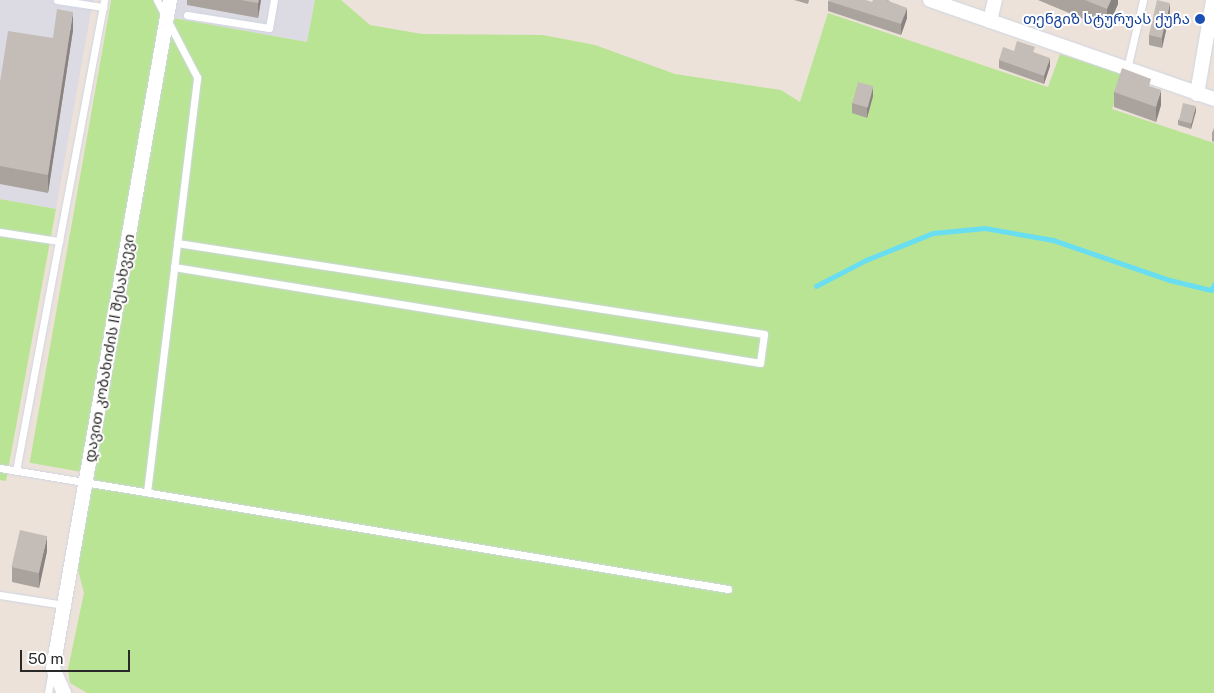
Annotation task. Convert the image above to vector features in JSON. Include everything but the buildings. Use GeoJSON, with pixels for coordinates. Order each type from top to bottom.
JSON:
{"type":"FeatureCollection","features":[{"type":"Feature","properties":{"kind":"street","name":"დავით კობახიძის II შესახვევი"},"geometry":{"type":"LineString","coordinates":[[53,668],[170,0]]}},
{"type":"Feature","properties":{"kind":"street"},"geometry":{"type":"LineString","coordinates":[[930,0],[1214,99]]}},
{"type":"Feature","properties":{"kind":"street"},"geometry":{"type":"LineString","coordinates":[[990,21],[995,0]]}},
{"type":"Feature","properties":{"kind":"street"},"geometry":{"type":"LineString","coordinates":[[1197,94],[1212,0]]}},
{"type":"Feature","properties":{"kind":"street"},"geometry":{"type":"LineString","coordinates":[[53,668],[64,693]]}},
{"type":"Feature","properties":{"kind":"lane"},"geometry":{"type":"LineString","coordinates":[[16,470],[103,4],[57,0]]}},
{"type":"Feature","properties":{"kind":"lane"},"geometry":{"type":"LineString","coordinates":[[147,492],[197,77],[157,0]]}},
{"type":"Feature","properties":{"kind":"lane"},"geometry":{"type":"LineString","coordinates":[[187,15],[269,28],[274,0]]}},
{"type":"Feature","properties":{"kind":"lane"},"geometry":{"type":"LineString","coordinates":[[1127,69],[1143,0]]}},
{"type":"Feature","properties":{"kind":"lane"},"geometry":{"type":"LineString","coordinates":[[0,232],[59,241]]}},
{"type":"Feature","properties":{"kind":"lane"},"geometry":{"type":"LineString","coordinates":[[174,267],[760,363],[764,334],[177,243]]}},
{"type":"Feature","properties":{"kind":"lane"},"geometry":{"type":"LineString","coordinates":[[0,468],[728,589]]}},
{"type":"Feature","properties":{"kind":"lane"},"geometry":{"type":"LineString","coordinates":[[0,595],[64,605]]}},
{"type":"Feature","properties":{"kind":"lane"},"geometry":{"type":"LineString","coordinates":[[48,693],[53,668]]}},
{"type":"Feature","properties":{"kind":"shaded area"},"geometry":{"type":"Polygon","coordinates":[[[0,0],[93,0],[56,209],[0,199],[0,0]]]}},
{"type":"Feature","properties":{"kind":"shaded area"},"geometry":{"type":"Polygon","coordinates":[[[176,0],[315,0],[307,42],[173,18],[176,0]]]}},
{"type":"Feature","properties":{"kind":"green space"},"geometry":{"type":"Polygon","coordinates":[[[111,0],[164,0],[81,472],[30,463],[111,0]]]}},
{"type":"Feature","properties":{"kind":"green space"},"geometry":{"type":"Polygon","coordinates":[[[315,0],[341,0],[370,25],[422,34],[543,35],[595,45],[675,74],[781,90],[800,102],[828,13],[1048,87],[1060,54],[1125,75],[1112,109],[1214,143],[1214,693],[87,693],[70,683],[68,669],[84,593],[77,566],[173,18],[307,42],[315,0]]]}},
{"type":"Feature","properties":{"kind":"green space"},"geometry":{"type":"Polygon","coordinates":[[[0,199],[56,209],[6,481],[0,480],[0,199]]]}},
{"type":"Feature","properties":{"kind":"waterway"},"geometry":{"type":"LineString","coordinates":[[816,286],[866,260],[933,233],[985,228],[1053,240],[1170,280],[1211,290],[1214,285]]}},
{"type":"Feature","properties":{"kind":"place","name":"თენგიზ სტურუას ქუჩა"},"geometry":{"type":"Point","coordinates":[1200,19]}}]}
